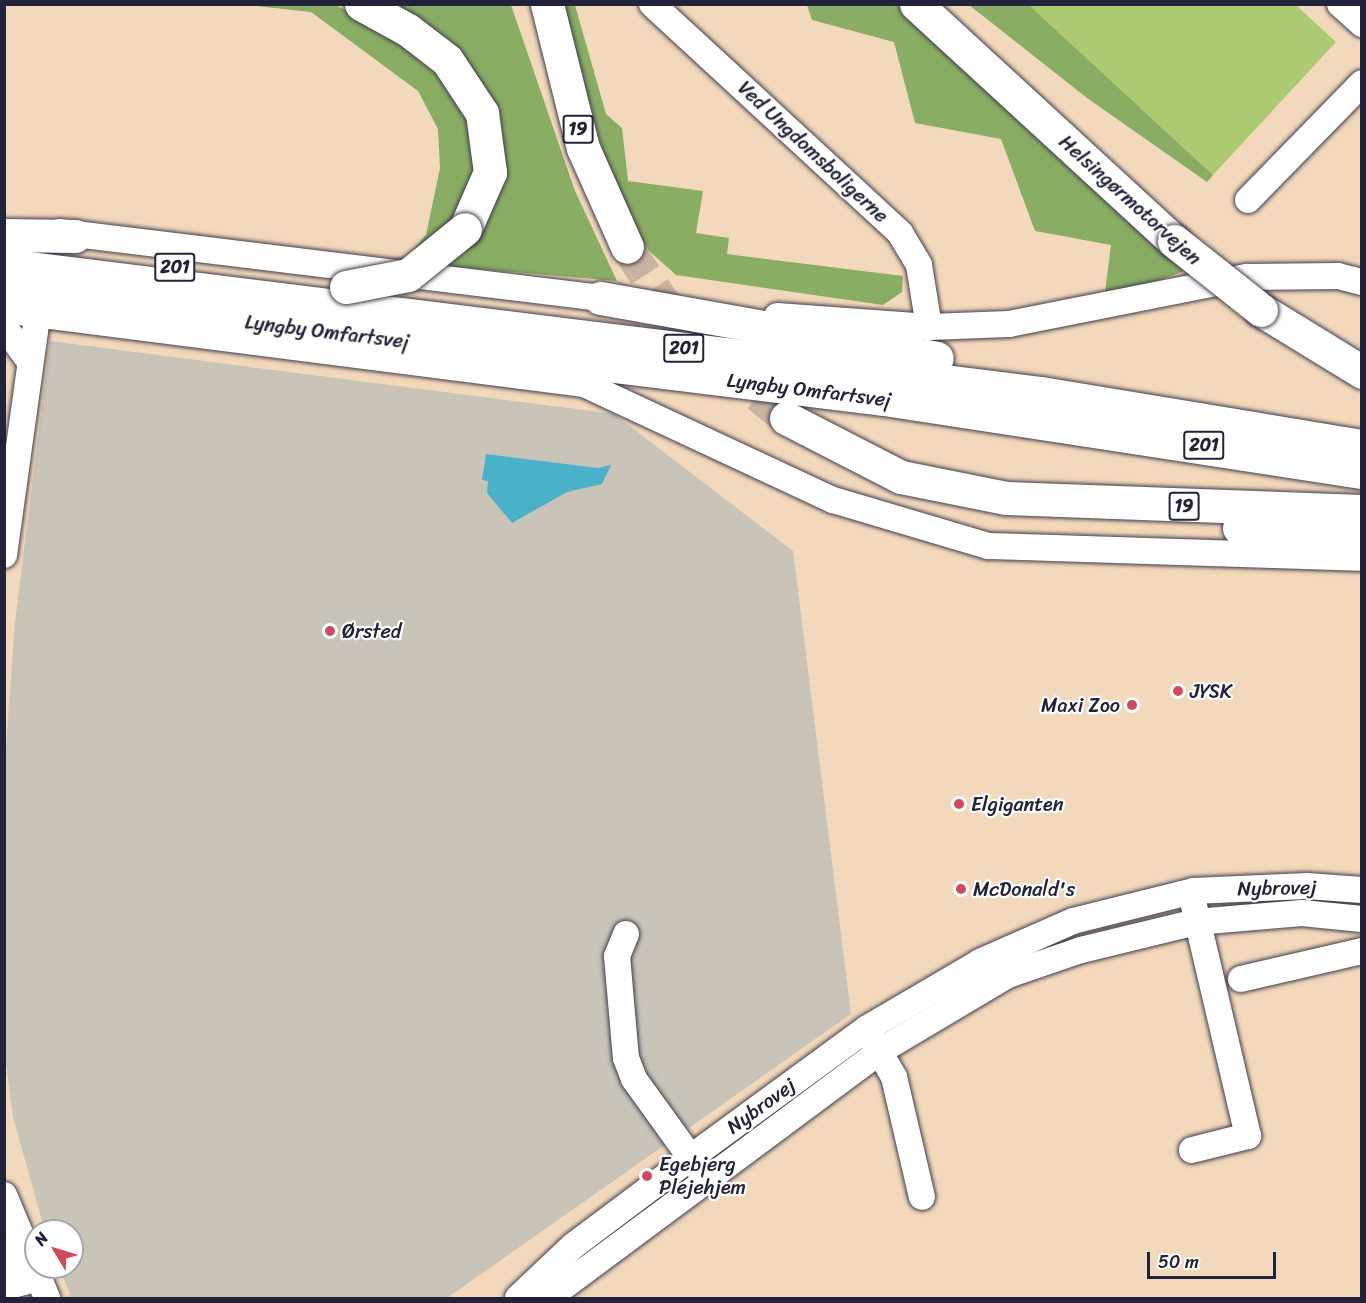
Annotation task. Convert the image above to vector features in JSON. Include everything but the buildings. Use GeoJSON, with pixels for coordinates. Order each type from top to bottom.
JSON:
{"type":"FeatureCollection","features":[{"type":"Feature","properties":{"kind":"highway","name":"201"},"geometry":{"type":"LineString","coordinates":[[4,246],[345,287],[408,275],[465,229],[490,172],[482,113],[447,60],[408,30],[361,4]]}},
{"type":"Feature","properties":{"kind":"highway","name":"19"},"geometry":{"type":"LineString","coordinates":[[547,4],[583,148],[627,247]]}},
{"type":"Feature","properties":{"kind":"highway","name":"Helsingørmotorvejen"},"geometry":{"type":"LineString","coordinates":[[916,4],[1174,241],[1261,310],[1359,370]]}},
{"type":"Feature","properties":{"kind":"highway"},"geometry":{"type":"LineString","coordinates":[[4,235],[75,236]]}},
{"type":"Feature","properties":{"kind":"highway","name":"Lyngby Omfartsvej"},"geometry":{"type":"LineString","coordinates":[[4,265],[1041,393],[1362,446]]}},
{"type":"Feature","properties":{"kind":"highway","name":"Lyngby Omfartsvej"},"geometry":{"type":"LineString","coordinates":[[4,291],[884,399],[1362,472]]}},
{"type":"Feature","properties":{"kind":"highway"},"geometry":{"type":"LineString","coordinates":[[600,298],[1362,432]]}},
{"type":"Feature","properties":{"kind":"highway"},"geometry":{"type":"LineString","coordinates":[[584,384],[781,400],[884,399]]}},
{"type":"Feature","properties":{"kind":"highway","name":"19"},"geometry":{"type":"LineString","coordinates":[[786,418],[901,477],[1006,498],[1362,511]]}},
{"type":"Feature","properties":{"kind":"highway"},"geometry":{"type":"LineString","coordinates":[[1006,498],[1039,511],[1362,538]]}},
{"type":"Feature","properties":{"kind":"street","name":"Ved Ungdomsboligerne"},"geometry":{"type":"LineString","coordinates":[[652,4],[900,233],[919,265],[929,327]]}},
{"type":"Feature","properties":{"kind":"street"},"geometry":{"type":"LineString","coordinates":[[1340,4],[1362,24]]}},
{"type":"Feature","properties":{"kind":"street"},"geometry":{"type":"LineString","coordinates":[[1248,200],[1362,83]]}},
{"type":"Feature","properties":{"kind":"street"},"geometry":{"type":"LineString","coordinates":[[4,220],[75,236],[600,298],[929,327],[1077,315],[1247,278],[1338,276],[1362,282]]}},
{"type":"Feature","properties":{"kind":"street"},"geometry":{"type":"LineString","coordinates":[[4,310],[584,384],[833,500],[988,546],[1362,558]]}},
{"type":"Feature","properties":{"kind":"street"},"geometry":{"type":"LineString","coordinates":[[4,555],[37,316]]}},
{"type":"Feature","properties":{"kind":"street"},"geometry":{"type":"LineString","coordinates":[[4,326],[30,362]]}},
{"type":"Feature","properties":{"kind":"street","name":"Nybrovej"},"geometry":{"type":"LineString","coordinates":[[518,1299],[573,1246],[866,1029],[925,991],[1030,939],[1180,898],[1206,900],[1262,896],[1276,886],[1362,890]]}},
{"type":"Feature","properties":{"kind":"street"},"geometry":{"type":"LineString","coordinates":[[1180,898],[1248,1136],[1192,1150]]}},
{"type":"Feature","properties":{"kind":"street","name":"Nybrovej"},"geometry":{"type":"LineString","coordinates":[[548,1299],[880,1051],[967,995],[1081,950],[1180,898],[1362,919]]}},
{"type":"Feature","properties":{"kind":"street"},"geometry":{"type":"LineString","coordinates":[[626,934],[617,956],[626,1058],[690,1158],[707,1179]]}},
{"type":"Feature","properties":{"kind":"street"},"geometry":{"type":"LineString","coordinates":[[1241,979],[1362,951]]}},
{"type":"Feature","properties":{"kind":"street"},"geometry":{"type":"LineString","coordinates":[[866,1029],[894,1077],[922,1197]]}},
{"type":"Feature","properties":{"kind":"street"},"geometry":{"type":"LineString","coordinates":[[4,1195],[13,1248],[28,1286]]}},
{"type":"Feature","properties":{"kind":"shaded area"},"geometry":{"type":"Polygon","coordinates":[[[50,341],[614,414],[793,551],[851,1014],[447,1298],[63,1298],[70,1294],[64,1279],[84,1279],[84,1219],[42,1219],[13,1117],[5,1056],[4,773],[15,623],[50,341]]]}},
{"type":"Feature","properties":{"kind":"green space"},"geometry":{"type":"Polygon","coordinates":[[[247,5],[336,5],[410,46],[460,89],[481,168],[459,219],[408,256],[426,235],[440,168],[438,129],[418,91],[311,12],[247,5]]]}},
{"type":"Feature","properties":{"kind":"green space"},"geometry":{"type":"Polygon","coordinates":[[[375,5],[511,5],[575,191],[617,281],[443,266],[497,128],[375,5]]]}},
{"type":"Feature","properties":{"kind":"green space"},"geometry":{"type":"Polygon","coordinates":[[[559,5],[575,5],[606,114],[622,128],[628,181],[703,191],[696,233],[729,238],[727,254],[903,276],[902,292],[883,305],[676,275],[648,250],[615,192],[559,5]]]}},
{"type":"Feature","properties":{"kind":"green space"},"geometry":{"type":"Polygon","coordinates":[[[807,5],[901,5],[1187,270],[1104,300],[1111,245],[1035,231],[1001,139],[915,123],[894,42],[812,20],[807,5]]]}},
{"type":"Feature","properties":{"kind":"green space"},"geometry":{"type":"Polygon","coordinates":[[[969,5],[1029,5],[1213,175],[1207,182],[1087,98],[969,5]]]}},
{"type":"Feature","properties":{"kind":"green space"},"geometry":{"type":"Polygon","coordinates":[[[1029,5],[1296,5],[1336,42],[1213,175],[1029,5]]]}},
{"type":"Feature","properties":{"kind":"water"},"geometry":{"type":"Polygon","coordinates":[[[486,454],[598,468],[611,465],[602,484],[567,492],[512,523],[487,493],[488,481],[482,480],[486,454]]]}},
{"type":"Feature","properties":{"kind":"tunnel"},"geometry":{"type":"LineString","coordinates":[[627,247],[672,315],[720,364],[786,418]]}},
{"type":"Feature","properties":{"kind":"place","name":"Ørsted"},"geometry":{"type":"Point","coordinates":[330,631]}},
{"type":"Feature","properties":{"kind":"place","name":"JYSK"},"geometry":{"type":"Point","coordinates":[1178,691]}},
{"type":"Feature","properties":{"kind":"place","name":"Maxi Zoo"},"geometry":{"type":"Point","coordinates":[1132,705]}},
{"type":"Feature","properties":{"kind":"place","name":"Elgiganten"},"geometry":{"type":"Point","coordinates":[959,804]}},
{"type":"Feature","properties":{"kind":"place","name":"McDonald's"},"geometry":{"type":"Point","coordinates":[961,889]}},
{"type":"Feature","properties":{"kind":"place","name":"Egebjerg Plejehjem"},"geometry":{"type":"Point","coordinates":[647,1176]}}]}
